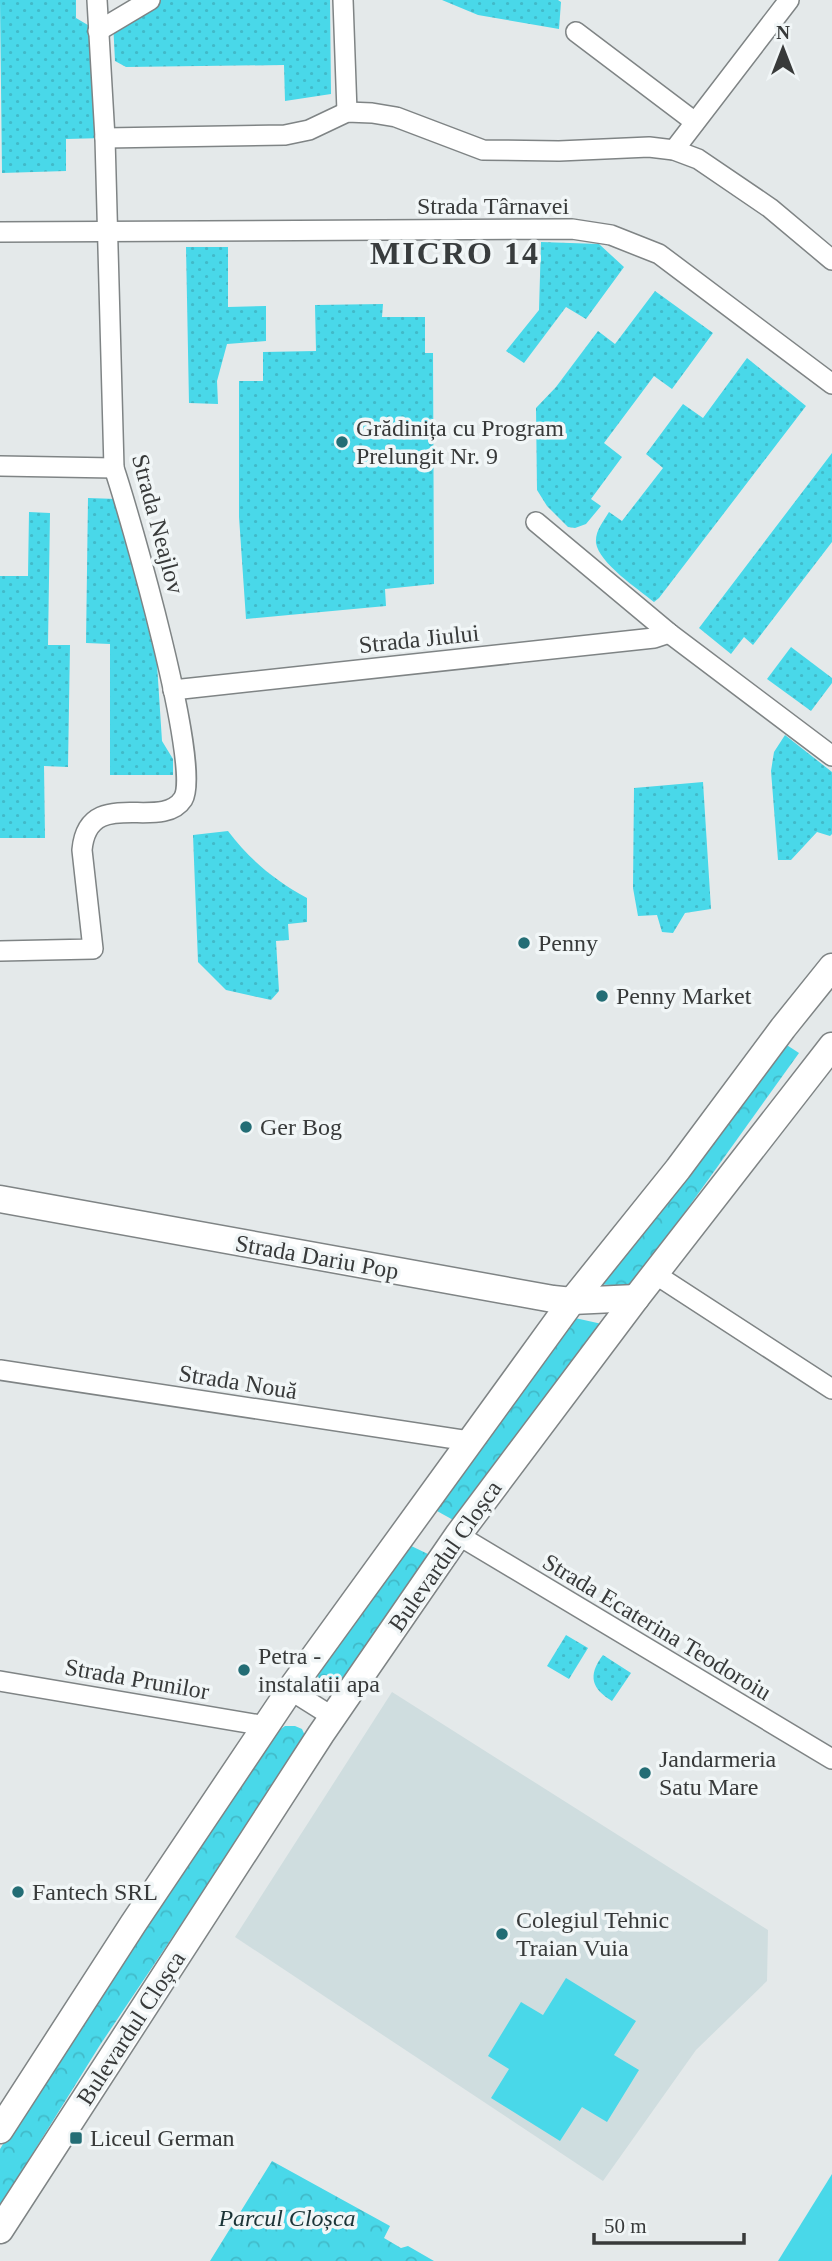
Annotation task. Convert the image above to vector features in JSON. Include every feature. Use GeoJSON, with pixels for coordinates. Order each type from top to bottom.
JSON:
{"type":"FeatureCollection","features":[{"type":"Feature","properties":{"kind":"main road"},"geometry":{"type":"LineString","coordinates":[[832,967],[832,982]]}},
{"type":"Feature","properties":{"kind":"main road","name":"Bulevardul Cloșca"},"geometry":{"type":"LineString","coordinates":[[0,2130],[140,1913],[290,1690],[572,1301],[678,1169],[832,967]]}},
{"type":"Feature","properties":{"kind":"main road","name":"Bulevardul Cloșca"},"geometry":{"type":"LineString","coordinates":[[0,2230],[333,1717],[458,1535],[636,1298],[832,1046]]}},
{"type":"Feature","properties":{"kind":"main road","name":"Strada Dariu Pop"},"geometry":{"type":"LineString","coordinates":[[0,1199],[539,1297],[572,1301],[636,1298]]}},
{"type":"Feature","properties":{"kind":"street","name":"Strada Neajlov"},"geometry":{"type":"LineString","coordinates":[[0,951],[93,949],[82,850],[83,837],[89,825],[99,818],[114,814],[169,810],[183,800],[187,787],[187,770],[173,690],[150,590],[114,468],[105,138],[97,0]]}},
{"type":"Feature","properties":{"kind":"street"},"geometry":{"type":"LineString","coordinates":[[98,31],[150,0]]}},
{"type":"Feature","properties":{"kind":"street"},"geometry":{"type":"LineString","coordinates":[[342,0],[347,112]]}},
{"type":"Feature","properties":{"kind":"street"},"geometry":{"type":"LineString","coordinates":[[674,150],[789,0]]}},
{"type":"Feature","properties":{"kind":"street"},"geometry":{"type":"LineString","coordinates":[[576,32],[695,122]]}},
{"type":"Feature","properties":{"kind":"street"},"geometry":{"type":"LineString","coordinates":[[105,138],[285,135],[309,130],[347,112],[396,117],[483,150],[559,151],[649,147],[674,150],[698,159],[759,201],[832,260]]}},
{"type":"Feature","properties":{"kind":"street","name":"Strada Târnavei"},"geometry":{"type":"LineString","coordinates":[[0,232],[572,229],[611,235],[659,254],[832,384]]}},
{"type":"Feature","properties":{"kind":"street"},"geometry":{"type":"LineString","coordinates":[[0,466],[114,468]]}},
{"type":"Feature","properties":{"kind":"street"},"geometry":{"type":"LineString","coordinates":[[536,522],[669,633],[832,756]]}},
{"type":"Feature","properties":{"kind":"street","name":"Strada Jiului"},"geometry":{"type":"LineString","coordinates":[[173,690],[654,638],[669,633]]}},
{"type":"Feature","properties":{"kind":"street"},"geometry":{"type":"LineString","coordinates":[[655,1274],[832,1390]]}},
{"type":"Feature","properties":{"kind":"street","name":"Strada Nouă"},"geometry":{"type":"LineString","coordinates":[[0,1370],[469,1441]]}},
{"type":"Feature","properties":{"kind":"street","name":"Strada Ecaterina Teodoroiu"},"geometry":{"type":"LineString","coordinates":[[458,1535],[832,1759]]}},
{"type":"Feature","properties":{"kind":"street","name":"Strada Prunilor"},"geometry":{"type":"LineString","coordinates":[[0,1681],[266,1726]]}},
{"type":"Feature","properties":{"kind":"street"},"geometry":{"type":"LineString","coordinates":[[290,1690],[333,1717]]}},
{"type":"Feature","properties":{"kind":"shaded area","name":"Colegiul Tehnic Traian Vuia"},"geometry":{"type":"Polygon","coordinates":[[[392,1692],[768,1930],[767,1981],[696,2050],[603,2181],[235,1937],[392,1692]]]}},
{"type":"Feature","properties":{"kind":"green space"},"geometry":{"type":"Polygon","coordinates":[[[0,0],[76,0],[76,18],[98,31],[105,138],[66,139],[66,171],[2,173],[0,0]]]}},
{"type":"Feature","properties":{"kind":"green space"},"geometry":{"type":"Polygon","coordinates":[[[150,0],[330,0],[331,94],[285,101],[284,65],[126,67],[115,61],[113,22],[150,0]]]}},
{"type":"Feature","properties":{"kind":"green space"},"geometry":{"type":"Polygon","coordinates":[[[442,0],[558,0],[561,2],[559,29],[478,15],[442,0]]]}},
{"type":"Feature","properties":{"kind":"green space"},"geometry":{"type":"Polygon","coordinates":[[[541,242],[599,244],[624,267],[586,319],[566,307],[524,363],[506,351],[539,310],[541,242]]]}},
{"type":"Feature","properties":{"kind":"green space"},"geometry":{"type":"Polygon","coordinates":[[[186,247],[228,247],[228,307],[266,306],[266,341],[227,344],[217,381],[218,404],[189,403],[186,247]]]}},
{"type":"Feature","properties":{"kind":"green space"},"geometry":{"type":"Polygon","coordinates":[[[655,291],[713,333],[672,389],[654,376],[604,443],[622,457],[591,499],[601,506],[586,524],[575,528],[568,527],[547,506],[537,490],[536,408],[556,387],[598,331],[615,344],[655,291]]]}},
{"type":"Feature","properties":{"kind":"green space"},"geometry":{"type":"Polygon","coordinates":[[[383,304],[382,317],[425,317],[425,353],[433,353],[434,584],[385,589],[386,606],[246,619],[239,517],[239,381],[263,381],[263,352],[316,351],[315,305],[383,304]]]}},
{"type":"Feature","properties":{"kind":"green space"},"geometry":{"type":"Polygon","coordinates":[[[747,358],[806,406],[654,602],[604,559],[596,543],[598,531],[609,512],[622,521],[663,468],[646,454],[683,404],[703,418],[747,358]]]}},
{"type":"Feature","properties":{"kind":"green space"},"geometry":{"type":"Polygon","coordinates":[[[832,453],[832,542],[753,645],[744,637],[731,654],[699,628],[832,453]]]}},
{"type":"Feature","properties":{"kind":"green space"},"geometry":{"type":"Polygon","coordinates":[[[88,498],[117,499],[157,664],[162,741],[173,759],[173,775],[110,775],[110,644],[86,643],[88,498]]]}},
{"type":"Feature","properties":{"kind":"green space"},"geometry":{"type":"Polygon","coordinates":[[[29,512],[50,513],[48,645],[70,645],[68,767],[44,766],[45,838],[0,838],[0,576],[28,576],[29,512]]]}},
{"type":"Feature","properties":{"kind":"green space"},"geometry":{"type":"Polygon","coordinates":[[[791,647],[832,678],[832,683],[811,711],[767,679],[791,647]]]}},
{"type":"Feature","properties":{"kind":"green space"},"geometry":{"type":"Polygon","coordinates":[[[785,735],[832,772],[832,834],[830,836],[817,832],[791,860],[778,860],[771,771],[774,752],[785,735]]]}},
{"type":"Feature","properties":{"kind":"green space"},"geometry":{"type":"Polygon","coordinates":[[[703,782],[711,909],[685,913],[673,933],[662,932],[657,915],[638,916],[633,888],[634,788],[703,782]]]}},
{"type":"Feature","properties":{"kind":"green space"},"geometry":{"type":"Polygon","coordinates":[[[228,831],[263,869],[307,898],[307,922],[288,924],[289,940],[276,941],[279,991],[271,1000],[226,990],[198,962],[193,835],[228,831]]]}},
{"type":"Feature","properties":{"kind":"green space"},"geometry":{"type":"Polygon","coordinates":[[[779,1040],[799,1053],[632,1286],[591,1284],[779,1040]]]}},
{"type":"Feature","properties":{"kind":"green space"},"geometry":{"type":"Polygon","coordinates":[[[566,1316],[611,1326],[455,1521],[428,1506],[566,1316]]]}},
{"type":"Feature","properties":{"kind":"green space"},"geometry":{"type":"Polygon","coordinates":[[[403,1542],[430,1555],[341,1686],[325,1685],[316,1671],[403,1542]]]}},
{"type":"Feature","properties":{"kind":"green space"},"geometry":{"type":"Polygon","coordinates":[[[566,1635],[588,1648],[569,1679],[547,1666],[566,1635]]]}},
{"type":"Feature","properties":{"kind":"green space"},"geometry":{"type":"Polygon","coordinates":[[[603,1655],[631,1673],[612,1701],[600,1692],[594,1681],[595,1669],[603,1655]]]}},
{"type":"Feature","properties":{"kind":"green space"},"geometry":{"type":"Polygon","coordinates":[[[285,1726],[302,1729],[306,1738],[100,2045],[0,2206],[0,2149],[58,2055],[278,1731],[285,1726]]]}},
{"type":"Feature","properties":{"kind":"green space"},"geometry":{"type":"Polygon","coordinates":[[[566,1978],[636,2021],[614,2055],[639,2070],[607,2122],[582,2107],[560,2141],[491,2098],[509,2069],[488,2056],[521,2002],[543,2015],[566,1978]]]}},
{"type":"Feature","properties":{"kind":"green space","name":"Parcul Cloșca"},"geometry":{"type":"Polygon","coordinates":[[[272,2161],[390,2226],[384,2238],[401,2248],[408,2246],[434,2261],[210,2261],[272,2161]]]}},
{"type":"Feature","properties":{"kind":"green space"},"geometry":{"type":"Polygon","coordinates":[[[832,2174],[832,2261],[778,2261],[832,2174]]]}},
{"type":"Feature","properties":{"kind":"place","name":"Grădinița cu Program Prelungit Nr. 9"},"geometry":{"type":"Point","coordinates":[342,442]}},
{"type":"Feature","properties":{"kind":"place","name":"Penny"},"geometry":{"type":"Point","coordinates":[524,943]}},
{"type":"Feature","properties":{"kind":"place","name":"Penny Market"},"geometry":{"type":"Point","coordinates":[602,996]}},
{"type":"Feature","properties":{"kind":"place","name":"Ger Bog"},"geometry":{"type":"Point","coordinates":[246,1127]}},
{"type":"Feature","properties":{"kind":"place","name":"Petra - instalatii apa"},"geometry":{"type":"Point","coordinates":[244,1670]}},
{"type":"Feature","properties":{"kind":"place","name":"Jandarmeria Satu Mare"},"geometry":{"type":"Point","coordinates":[645,1773]}},
{"type":"Feature","properties":{"kind":"place","name":"Fantech SRL"},"geometry":{"type":"Point","coordinates":[18,1892]}},
{"type":"Feature","properties":{"kind":"place","name":"Colegiul Tehnic Traian Vuia"},"geometry":{"type":"Point","coordinates":[502,1934]}},
{"type":"Feature","properties":{"kind":"place","name":"Liceul German"},"geometry":{"type":"Point","coordinates":[76,2138]}},
{"type":"Feature","properties":{"kind":"district","name":"MICRO 14"},"geometry":{"type":"Point","coordinates":[455,253]}}]}
